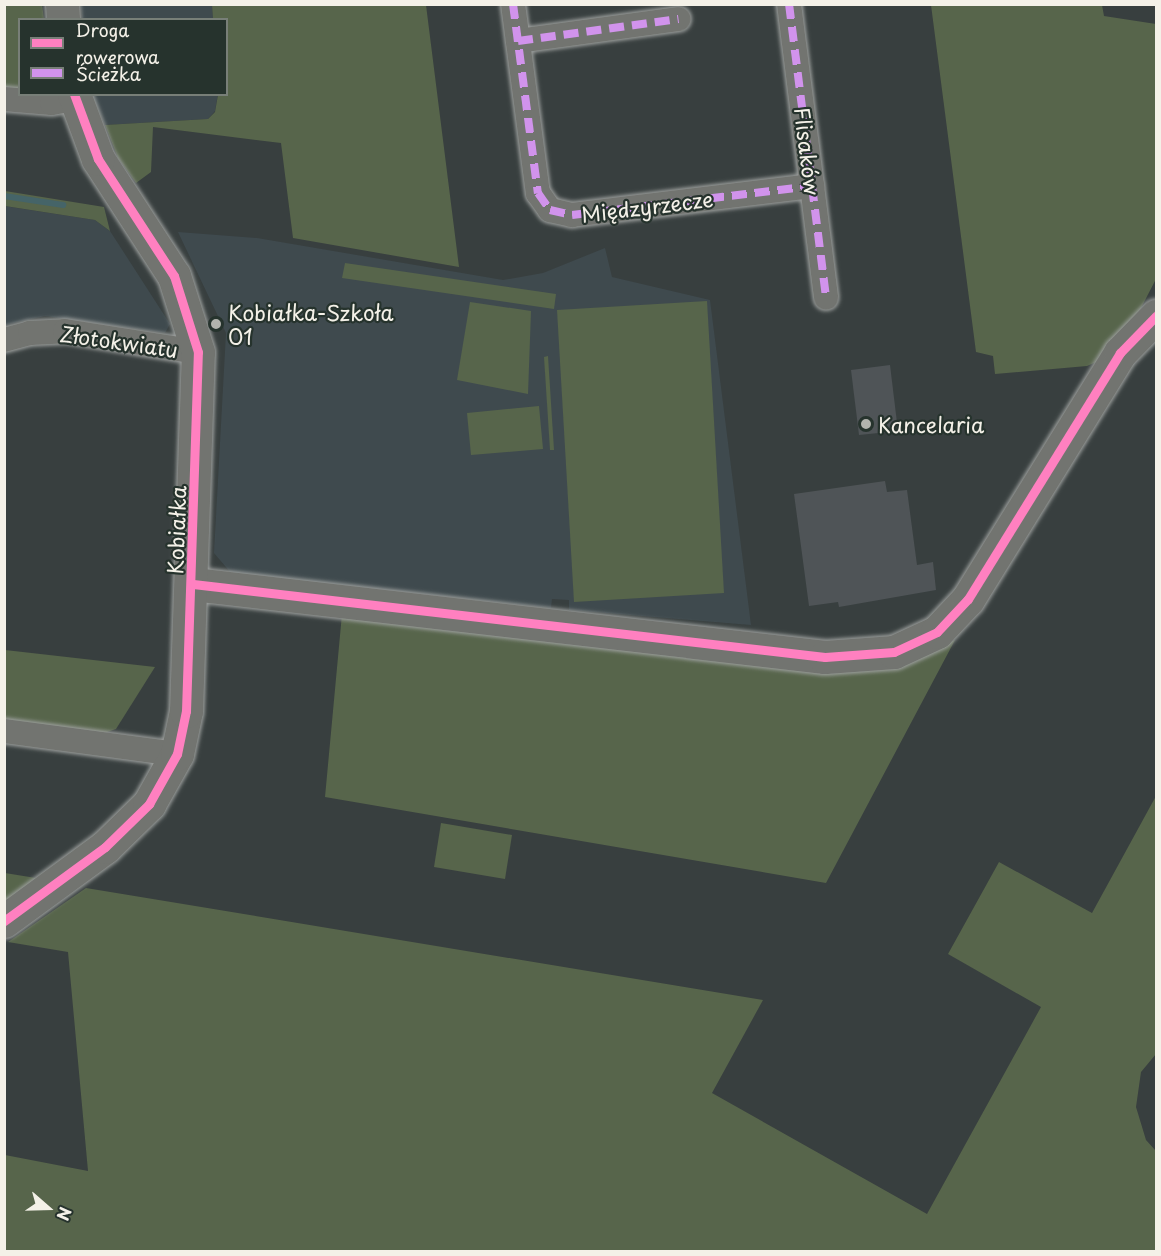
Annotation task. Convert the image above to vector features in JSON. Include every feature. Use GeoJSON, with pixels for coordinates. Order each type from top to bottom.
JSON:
{"type":"FeatureCollection","features":[{"type":"Feature","properties":{"kind":"street","name":"Międzyrzecze"},"geometry":{"type":"LineString","coordinates":[[513,4],[538,193],[557,214],[812,186]]}},
{"type":"Feature","properties":{"kind":"street","name":"Flisaków"},"geometry":{"type":"LineString","coordinates":[[789,4],[826,297]]}},
{"type":"Feature","properties":{"kind":"street"},"geometry":{"type":"LineString","coordinates":[[518,41],[679,19]]}},
{"type":"Feature","properties":{"kind":"street"},"geometry":{"type":"LineString","coordinates":[[4,99],[52,103],[74,97]]}},
{"type":"Feature","properties":{"kind":"street","name":"Kobiałka"},"geometry":{"type":"LineString","coordinates":[[4,921],[128,826],[159,789],[177,754],[186,711],[193,584],[198,352],[174,276],[98,159],[74,97]]}},
{"type":"Feature","properties":{"kind":"street"},"geometry":{"type":"LineString","coordinates":[[193,584],[825,657],[894,652],[937,632],[968,599],[1099,386],[1148,322]]}},
{"type":"Feature","properties":{"kind":"street","name":"Złotokwiatu"},"geometry":{"type":"LineString","coordinates":[[4,340],[65,331],[198,352]]}},
{"type":"Feature","properties":{"kind":"street"},"geometry":{"type":"LineString","coordinates":[[4,731],[177,754]]}},
{"type":"Feature","properties":{"kind":"shaded area"},"geometry":{"type":"Polygon","coordinates":[[[81,5],[212,5],[213,18],[82,18],[81,5]]]}},
{"type":"Feature","properties":{"kind":"shaded area"},"geometry":{"type":"Polygon","coordinates":[[[92,96],[218,96],[215,111],[208,119],[105,125],[92,96]]]}},
{"type":"Feature","properties":{"kind":"shaded area"},"geometry":{"type":"Polygon","coordinates":[[[4,206],[95,220],[110,231],[170,324],[165,333],[45,316],[5,325],[4,206]]]}},
{"type":"Feature","properties":{"kind":"shaded area"},"geometry":{"type":"Polygon","coordinates":[[[178,232],[257,238],[503,280],[543,273],[605,248],[612,277],[710,300],[751,625],[569,610],[569,600],[552,599],[551,608],[231,573],[214,553],[226,333],[178,232]]]}},
{"type":"Feature","properties":{"kind":"green space"},"geometry":{"type":"Polygon","coordinates":[[[4,5],[42,5],[44,18],[18,18],[18,89],[5,87],[4,5]]]}},
{"type":"Feature","properties":{"kind":"green space"},"geometry":{"type":"Polygon","coordinates":[[[212,5],[426,5],[459,267],[293,238],[281,143],[153,127],[151,172],[136,183],[118,158],[105,125],[208,119],[215,112],[218,96],[228,96],[228,18],[213,18],[212,5]]]}},
{"type":"Feature","properties":{"kind":"green space"},"geometry":{"type":"Polygon","coordinates":[[[931,5],[1102,5],[1104,16],[1156,24],[1156,279],[1141,308],[1103,359],[1087,366],[995,374],[993,356],[976,352],[931,5]]]}},
{"type":"Feature","properties":{"kind":"green space"},"geometry":{"type":"Polygon","coordinates":[[[5,191],[104,207],[110,231],[95,220],[5,206],[5,191]]]}},
{"type":"Feature","properties":{"kind":"green space"},"geometry":{"type":"Polygon","coordinates":[[[345,263],[556,294],[554,309],[342,278],[345,263]]]}},
{"type":"Feature","properties":{"kind":"green space"},"geometry":{"type":"Polygon","coordinates":[[[707,301],[724,593],[574,602],[557,310],[707,301]]]}},
{"type":"Feature","properties":{"kind":"green space"},"geometry":{"type":"Polygon","coordinates":[[[470,302],[531,311],[528,394],[457,380],[470,302]]]}},
{"type":"Feature","properties":{"kind":"green space"},"geometry":{"type":"Polygon","coordinates":[[[548,356],[554,450],[550,450],[544,357],[548,356]]]}},
{"type":"Feature","properties":{"kind":"green space"},"geometry":{"type":"Polygon","coordinates":[[[539,406],[543,449],[471,455],[467,413],[539,406]]]}},
{"type":"Feature","properties":{"kind":"green space"},"geometry":{"type":"Polygon","coordinates":[[[342,614],[889,668],[955,640],[826,883],[325,797],[342,614]]]}},
{"type":"Feature","properties":{"kind":"green space"},"geometry":{"type":"Polygon","coordinates":[[[5,650],[155,667],[116,729],[95,736],[5,723],[5,650]]]}},
{"type":"Feature","properties":{"kind":"green space"},"geometry":{"type":"Polygon","coordinates":[[[1156,796],[1156,1054],[1141,1072],[1136,1107],[1146,1140],[1156,1151],[1156,1251],[5,1251],[5,1155],[88,1171],[68,952],[8,942],[86,888],[763,1000],[712,1093],[927,1214],[1041,1007],[948,954],[999,862],[1092,913],[1156,796]]]}},
{"type":"Feature","properties":{"kind":"green space"},"geometry":{"type":"Polygon","coordinates":[[[441,823],[512,835],[505,879],[434,867],[441,823]]]}},
{"type":"Feature","properties":{"kind":"green space"},"geometry":{"type":"Polygon","coordinates":[[[5,873],[42,879],[5,909],[5,873]]]}},
{"type":"Feature","properties":{"kind":"building"},"geometry":{"type":"Polygon","coordinates":[[[890,365],[898,431],[859,435],[851,370],[890,365]]]}},
{"type":"Feature","properties":{"kind":"building"},"geometry":{"type":"Polygon","coordinates":[[[885,481],[887,492],[907,490],[917,565],[933,562],[936,590],[839,607],[838,602],[809,606],[794,494],[885,481]]]}},
{"type":"Feature","properties":{"kind":"waterway"},"geometry":{"type":"LineString","coordinates":[[4,196],[63,205]]}},
{"type":"Feature","properties":{"kind":"marked path"},"geometry":{"type":"LineString","coordinates":[[513,4],[538,193],[550,210],[572,215],[812,186]]}},
{"type":"Feature","properties":{"kind":"marked path"},"geometry":{"type":"LineString","coordinates":[[789,4],[826,298]]}},
{"type":"Feature","properties":{"kind":"marked path"},"geometry":{"type":"LineString","coordinates":[[518,41],[679,19]]}},
{"type":"Feature","properties":{"kind":"cycle path"},"geometry":{"type":"LineString","coordinates":[[4,921],[105,847],[149,804],[177,754],[186,711],[198,352],[174,276],[98,159],[75,96]]}},
{"type":"Feature","properties":{"kind":"cycle path"},"geometry":{"type":"LineString","coordinates":[[193,584],[825,657],[894,652],[937,632],[968,599],[1120,353],[1156,316]]}},
{"type":"Feature","properties":{"kind":"place","name":"Kobiałka-Szkoła 01"},"geometry":{"type":"Point","coordinates":[216,324]}},
{"type":"Feature","properties":{"kind":"place","name":"Kancelaria"},"geometry":{"type":"Point","coordinates":[866,424]}}]}
